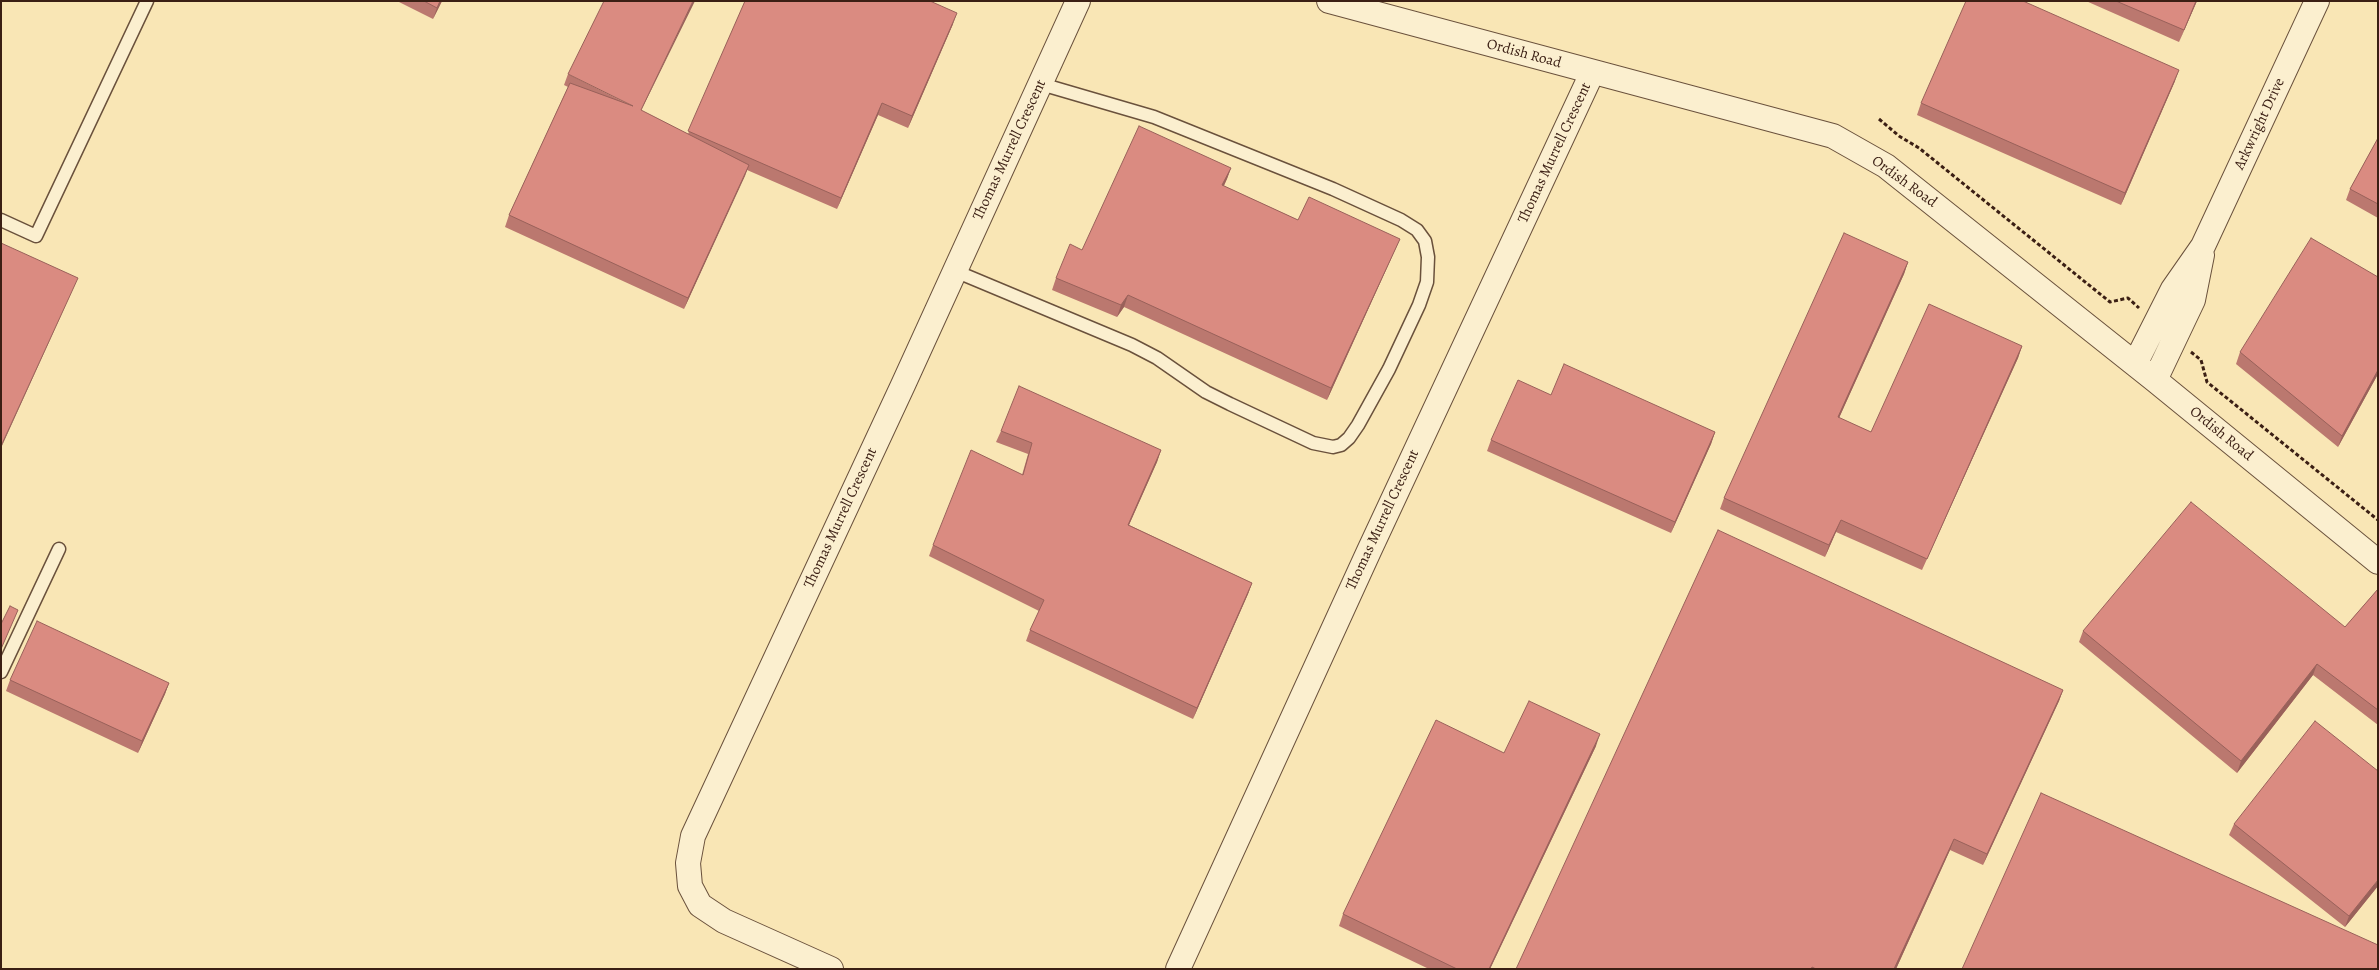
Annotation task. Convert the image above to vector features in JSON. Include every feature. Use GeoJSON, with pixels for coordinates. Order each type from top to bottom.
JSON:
{"type":"FeatureCollection","features":[{"type":"Feature","properties":{"kind":"street","name":"Thomas Murrell Crescent"},"geometry":{"type":"LineString","coordinates":[[830,969],[724,920],[700,905],[690,886],[688,863],[693,836],[1078,1]]}},
{"type":"Feature","properties":{"kind":"street","name":"Ordish Road"},"geometry":{"type":"LineString","coordinates":[[1329,1],[1592,73],[1833,136],[1886,166],[2155,380],[2378,562]]}},
{"type":"Feature","properties":{"kind":"street","name":"Arkwright Drive"},"geometry":{"type":"LineString","coordinates":[[2135,364],[2173,289],[2203,246],[2317,1]]}},
{"type":"Feature","properties":{"kind":"street","name":"Thomas Murrell Crescent"},"geometry":{"type":"LineString","coordinates":[[1178,969],[1369,551],[1592,73]]}},
{"type":"Feature","properties":{"kind":"street","name":"Arkwright Drive"},"geometry":{"type":"LineString","coordinates":[[2155,380],[2193,300],[2203,246]]}},
{"type":"Feature","properties":{"kind":"lane"},"geometry":{"type":"LineString","coordinates":[[1,220],[36,236],[147,1]]}},
{"type":"Feature","properties":{"kind":"lane"},"geometry":{"type":"LineString","coordinates":[[955,271],[1132,345],[1157,358],[1206,392],[1313,443],[1333,447],[1341,445],[1349,438],[1358,425],[1389,369],[1419,305],[1427,282],[1428,257],[1425,241],[1417,230],[1401,220],[1333,189],[1154,117],[1041,84]]}},
{"type":"Feature","properties":{"kind":"lane"},"geometry":{"type":"LineString","coordinates":[[1,672],[59,549]]}},
{"type":"Feature","properties":{"kind":"path"},"geometry":{"type":"LineString","coordinates":[[1879,119],[1926,154],[2110,302],[2128,298],[2141,310]]}},
{"type":"Feature","properties":{"kind":"path"},"geometry":{"type":"LineString","coordinates":[[2188,349],[2201,360],[2207,382],[2378,520]]}},
{"type":"Feature","properties":{"kind":"building"},"geometry":{"type":"Polygon","coordinates":[[[424,1],[440,1],[437,8],[424,1]]]}},
{"type":"Feature","properties":{"kind":"building"},"geometry":{"type":"Polygon","coordinates":[[[604,1],[693,1],[641,110],[749,165],[688,298],[509,215],[570,83],[633,106],[568,74],[604,1]]]}},
{"type":"Feature","properties":{"kind":"building"},"geometry":{"type":"Polygon","coordinates":[[[745,1],[930,1],[957,13],[912,116],[882,103],[841,198],[688,131],[745,1]]]}},
{"type":"Feature","properties":{"kind":"building"},"geometry":{"type":"Polygon","coordinates":[[[1966,1],[2023,1],[2179,70],[2125,193],[1921,103],[1966,1]]]}},
{"type":"Feature","properties":{"kind":"building"},"geometry":{"type":"Polygon","coordinates":[[[2116,1],[2196,1],[2184,30],[2116,1]]]}},
{"type":"Feature","properties":{"kind":"building"},"geometry":{"type":"Polygon","coordinates":[[[1139,126],[1231,168],[1222,185],[1298,220],[1309,197],[1400,239],[1331,388],[1128,295],[1121,305],[1056,278],[1070,244],[1082,250],[1139,126]]]}},
{"type":"Feature","properties":{"kind":"building"},"geometry":{"type":"Polygon","coordinates":[[[2378,138],[2378,204],[2350,189],[2378,138]]]}},
{"type":"Feature","properties":{"kind":"building"},"geometry":{"type":"Polygon","coordinates":[[[1844,233],[1908,262],[1838,417],[1871,432],[1929,304],[2022,346],[1927,559],[1841,520],[1829,545],[1724,498],[1844,233]]]}},
{"type":"Feature","properties":{"kind":"building"},"geometry":{"type":"Polygon","coordinates":[[[2311,238],[2378,277],[2378,370],[2342,436],[2240,352],[2311,238]]]}},
{"type":"Feature","properties":{"kind":"building"},"geometry":{"type":"Polygon","coordinates":[[[1,243],[78,278],[1,446],[1,243]]]}},
{"type":"Feature","properties":{"kind":"building"},"geometry":{"type":"Polygon","coordinates":[[[1564,364],[1715,432],[1675,522],[1491,440],[1518,380],[1551,395],[1564,364]]]}},
{"type":"Feature","properties":{"kind":"building"},"geometry":{"type":"Polygon","coordinates":[[[1019,386],[1161,450],[1128,525],[1252,583],[1197,708],[1030,630],[1044,600],[933,545],[971,450],[1023,475],[1032,443],[1001,431],[1019,386]]]}},
{"type":"Feature","properties":{"kind":"building"},"geometry":{"type":"Polygon","coordinates":[[[2191,502],[2345,627],[2378,589],[2378,710],[2317,664],[2241,761],[2083,631],[2191,502]]]}},
{"type":"Feature","properties":{"kind":"building"},"geometry":{"type":"Polygon","coordinates":[[[1718,530],[2063,690],[1987,854],[1954,839],[1894,969],[1816,969],[1812,967],[1811,969],[1516,969],[1718,530]]]}},
{"type":"Feature","properties":{"kind":"building"},"geometry":{"type":"Polygon","coordinates":[[[10,606],[18,610],[1,649],[1,624],[10,606]]]}},
{"type":"Feature","properties":{"kind":"building"},"geometry":{"type":"Polygon","coordinates":[[[37,621],[169,683],[142,741],[10,680],[37,621]]]}},
{"type":"Feature","properties":{"kind":"building"},"geometry":{"type":"Polygon","coordinates":[[[1529,701],[1600,734],[1489,969],[1457,969],[1343,914],[1436,720],[1504,753],[1529,701]]]}},
{"type":"Feature","properties":{"kind":"building"},"geometry":{"type":"Polygon","coordinates":[[[2315,721],[2378,771],[2378,880],[2349,916],[2234,824],[2315,721]]]}},
{"type":"Feature","properties":{"kind":"building"},"geometry":{"type":"Polygon","coordinates":[[[2041,793],[2378,945],[2377,969],[1962,969],[2041,793]]]}}]}
